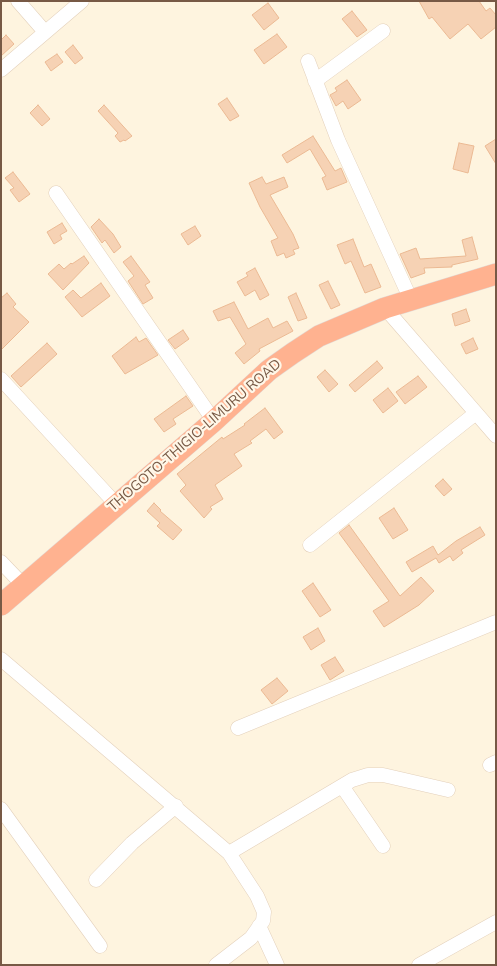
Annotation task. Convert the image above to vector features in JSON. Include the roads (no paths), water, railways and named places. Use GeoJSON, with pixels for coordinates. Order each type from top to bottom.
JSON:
{"type":"FeatureCollection","features":[{"type":"Feature","properties":{"kind":"highway","name":"THOGOTO-THIGIO-LIMURU ROAD"},"geometry":{"type":"LineString","coordinates":[[1,604],[214,421],[269,370],[319,336],[385,308],[496,274]]}},
{"type":"Feature","properties":{"kind":"street"},"geometry":{"type":"LineString","coordinates":[[18,1],[45,32]]}},
{"type":"Feature","properties":{"kind":"street"},"geometry":{"type":"LineString","coordinates":[[1,70],[82,1]]}},
{"type":"Feature","properties":{"kind":"street"},"geometry":{"type":"LineString","coordinates":[[315,81],[383,31]]}},
{"type":"Feature","properties":{"kind":"street"},"geometry":{"type":"LineString","coordinates":[[308,60],[338,140],[411,300]]}},
{"type":"Feature","properties":{"kind":"street"},"geometry":{"type":"LineString","coordinates":[[56,193],[214,421]]}},
{"type":"Feature","properties":{"kind":"street"},"geometry":{"type":"LineString","coordinates":[[385,308],[496,436]]}},
{"type":"Feature","properties":{"kind":"street"},"geometry":{"type":"LineString","coordinates":[[1,379],[116,504]]}},
{"type":"Feature","properties":{"kind":"street"},"geometry":{"type":"LineString","coordinates":[[310,545],[476,413]]}},
{"type":"Feature","properties":{"kind":"street"},"geometry":{"type":"LineString","coordinates":[[1,562],[23,585]]}},
{"type":"Feature","properties":{"kind":"street"},"geometry":{"type":"LineString","coordinates":[[238,728],[496,622]]}},
{"type":"Feature","properties":{"kind":"street"},"geometry":{"type":"LineString","coordinates":[[1,659],[229,853],[257,896],[264,912],[263,921],[251,938],[216,965]]}},
{"type":"Feature","properties":{"kind":"street"},"geometry":{"type":"LineString","coordinates":[[229,853],[352,780],[368,775],[384,775],[448,790]]}},
{"type":"Feature","properties":{"kind":"street"},"geometry":{"type":"LineString","coordinates":[[342,786],[383,846]]}},
{"type":"Feature","properties":{"kind":"street"},"geometry":{"type":"LineString","coordinates":[[96,880],[132,843],[176,806]]}},
{"type":"Feature","properties":{"kind":"street"},"geometry":{"type":"LineString","coordinates":[[1,809],[100,946]]}},
{"type":"Feature","properties":{"kind":"street"},"geometry":{"type":"LineString","coordinates":[[418,965],[496,922]]}},
{"type":"Feature","properties":{"kind":"street"},"geometry":{"type":"LineString","coordinates":[[259,926],[277,965]]}}]}
